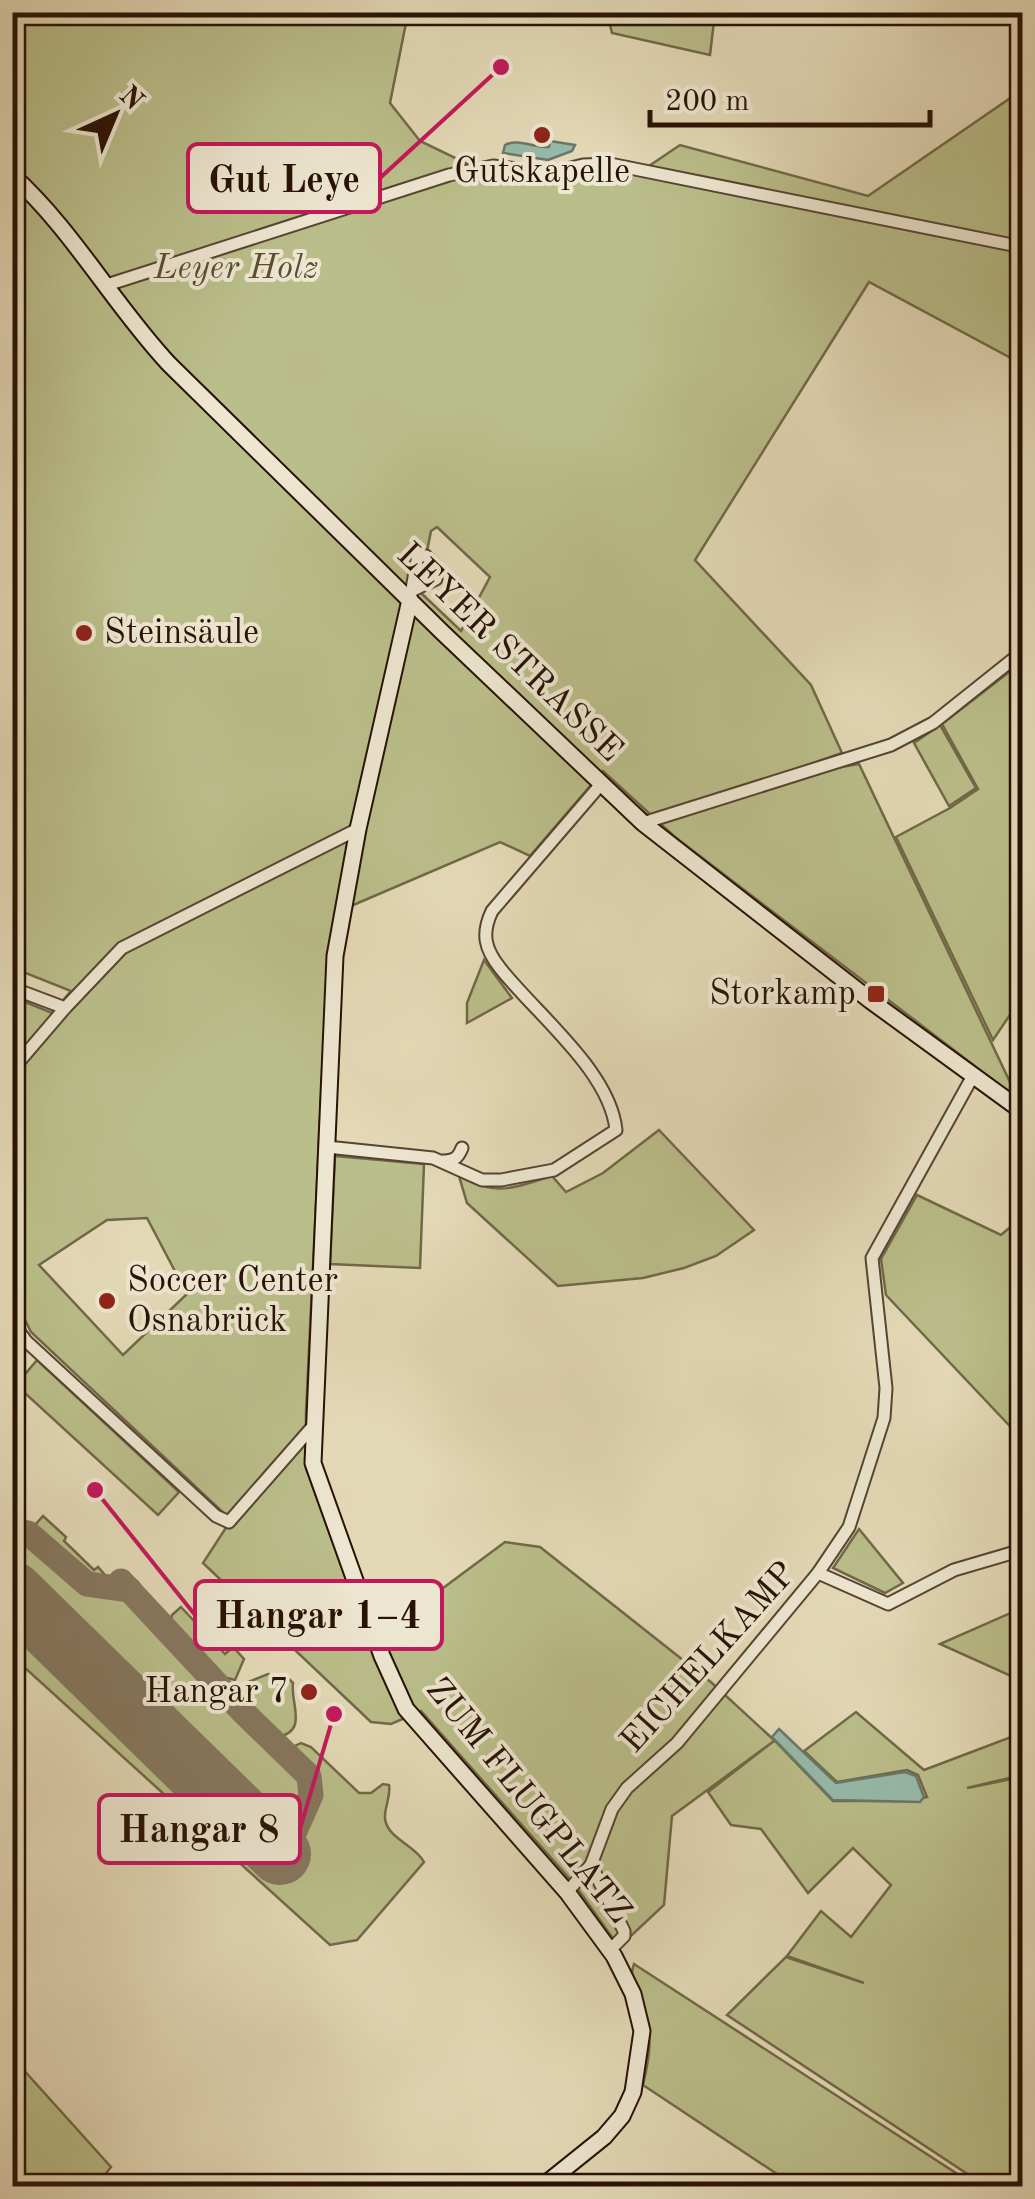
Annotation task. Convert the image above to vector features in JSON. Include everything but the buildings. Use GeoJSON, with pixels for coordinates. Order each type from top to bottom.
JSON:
{"type":"FeatureCollection","features":[{"type":"Feature","properties":{"kind":"street"},"geometry":{"type":"LineString","coordinates":[[110,284],[449,175],[493,166],[551,172],[610,164],[1022,246]]}},
{"type":"Feature","properties":{"kind":"street","name":"LEYER STRASSE"},"geometry":{"type":"LineString","coordinates":[[12,175],[41,203],[139,332],[169,364],[643,823],[870,1001],[1021,1107]]}},
{"type":"Feature","properties":{"kind":"street","name":"ZUM FLUGPLATZ"},"geometry":{"type":"LineString","coordinates":[[411,596],[358,829],[331,996],[313,1464],[382,1656],[406,1709],[567,1892],[610,1950],[633,1994],[642,2031],[633,2092],[622,2116],[544,2186]]}},
{"type":"Feature","properties":{"kind":"street"},"geometry":{"type":"LineString","coordinates":[[643,823],[891,745],[918,733],[1022,652]]}},
{"type":"Feature","properties":{"kind":"street"},"geometry":{"type":"LineString","coordinates":[[442,1161],[482,1180],[516,1178],[554,1170],[616,1130],[608,1095],[500,968],[490,955],[484,935],[492,911],[602,783]]}},
{"type":"Feature","properties":{"kind":"street"},"geometry":{"type":"LineString","coordinates":[[12,1070],[122,948],[358,829]]}},
{"type":"Feature","properties":{"kind":"street"},"geometry":{"type":"LineString","coordinates":[[12,988],[64,1008]]}},
{"type":"Feature","properties":{"kind":"street"},"geometry":{"type":"LineString","coordinates":[[818,1573],[850,1527],[884,1418],[886,1388],[872,1258],[974,1074]]}},
{"type":"Feature","properties":{"kind":"street"},"geometry":{"type":"LineString","coordinates":[[327,1147],[442,1161],[451,1161],[462,1148]]}},
{"type":"Feature","properties":{"kind":"street"},"geometry":{"type":"LineString","coordinates":[[12,1322],[40,1354],[216,1516],[229,1522],[314,1425]]}},
{"type":"Feature","properties":{"kind":"street","name":"EICHELKAMP"},"geometry":{"type":"LineString","coordinates":[[567,1892],[590,1865],[612,1808],[627,1788],[677,1743],[818,1573],[888,1604],[954,1570],[1022,1550]]}},
{"type":"Feature","properties":{"kind":"street"},"geometry":{"type":"LineString","coordinates":[[590,1865],[624,1936],[610,1950]]}},
{"type":"Feature","properties":{"kind":"green space","name":"Leyer Holz"},"geometry":{"type":"Polygon","coordinates":[[[13,13],[408,13],[390,103],[420,141],[482,171],[643,170],[680,145],[868,196],[1022,90],[1022,364],[869,282],[695,560],[811,685],[842,753],[761,781],[859,764],[1018,1099],[675,837],[603,771],[530,856],[500,842],[337,912],[327,973],[306,1468],[369,1643],[505,1542],[540,1547],[712,1683],[775,1741],[833,1801],[908,1801],[927,1797],[918,1775],[907,1770],[837,1782],[804,1751],[856,1712],[924,1770],[1014,1736],[1022,1725],[1022,1775],[967,1788],[1022,1777],[1022,2186],[976,2186],[978,2181],[727,2015],[786,1957],[864,1983],[787,1956],[821,1911],[851,1937],[891,1885],[853,1848],[808,1893],[761,1829],[731,1825],[708,1792],[774,1741],[672,1816],[664,1905],[619,1947],[575,1885],[421,1711],[391,1724],[371,1722],[203,1563],[231,1520],[31,1332],[13,1296],[13,997],[52,1013],[71,991],[13,968],[13,13]],[[437,527],[431,531],[419,591],[461,631],[490,577],[437,527]],[[147,1218],[107,1220],[39,1265],[123,1355],[187,1294],[147,1218]]]}},
{"type":"Feature","properties":{"kind":"green space"},"geometry":{"type":"Polygon","coordinates":[[[607,13],[715,13],[710,55],[612,33],[607,13]]]}},
{"type":"Feature","properties":{"kind":"green space"},"geometry":{"type":"Polygon","coordinates":[[[1022,662],[1022,997],[993,1040],[896,837],[978,789],[942,724],[1022,662]]]}},
{"type":"Feature","properties":{"kind":"green space"},"geometry":{"type":"Polygon","coordinates":[[[940,725],[976,788],[949,806],[914,743],[940,725]]]}},
{"type":"Feature","properties":{"kind":"green space"},"geometry":{"type":"Polygon","coordinates":[[[484,960],[512,998],[467,1023],[467,1003],[484,960]]]}},
{"type":"Feature","properties":{"kind":"green space"},"geometry":{"type":"Polygon","coordinates":[[[659,1130],[754,1230],[716,1256],[643,1278],[558,1286],[467,1203],[459,1176],[484,1187],[505,1188],[552,1176],[566,1192],[603,1173],[659,1130]]]}},
{"type":"Feature","properties":{"kind":"green space"},"geometry":{"type":"Polygon","coordinates":[[[335,1156],[424,1164],[420,1268],[330,1264],[335,1156]]]}},
{"type":"Feature","properties":{"kind":"green space"},"geometry":{"type":"Polygon","coordinates":[[[917,1195],[1001,1235],[1022,1217],[1022,1439],[886,1295],[881,1259],[917,1195]]]}},
{"type":"Feature","properties":{"kind":"green space"},"geometry":{"type":"Polygon","coordinates":[[[37,1360],[179,1492],[158,1515],[16,1385],[37,1360]]]}},
{"type":"Feature","properties":{"kind":"green space"},"geometry":{"type":"Polygon","coordinates":[[[43,1516],[66,1537],[64,1541],[111,1582],[90,1579],[56,1555],[34,1526],[43,1516]]]}},
{"type":"Feature","properties":{"kind":"green space"},"geometry":{"type":"Polygon","coordinates":[[[859,1529],[903,1583],[885,1593],[833,1568],[859,1529]]]}},
{"type":"Feature","properties":{"kind":"green space"},"geometry":{"type":"Polygon","coordinates":[[[21,1540],[34,1545],[85,1588],[127,1595],[215,1689],[214,1694],[241,1724],[244,1722],[290,1763],[306,1788],[288,1834],[281,1835],[13,1573],[13,1548],[21,1540]]]}},
{"type":"Feature","properties":{"kind":"green space"},"geometry":{"type":"Polygon","coordinates":[[[181,1607],[225,1654],[233,1647],[244,1659],[235,1680],[216,1675],[170,1624],[172,1615],[181,1607]]]}},
{"type":"Feature","properties":{"kind":"green space"},"geometry":{"type":"Polygon","coordinates":[[[1022,1608],[1022,1681],[940,1644],[1022,1608]]]}},
{"type":"Feature","properties":{"kind":"green space"},"geometry":{"type":"Polygon","coordinates":[[[13,1611],[284,1877],[307,1856],[299,1839],[315,1790],[310,1773],[293,1752],[301,1743],[311,1747],[359,1793],[371,1793],[383,1784],[389,1785],[387,1826],[424,1862],[357,1940],[330,1945],[13,1657],[13,1611]]]}},
{"type":"Feature","properties":{"kind":"green space"},"geometry":{"type":"Polygon","coordinates":[[[268,1674],[279,1679],[287,1677],[293,1683],[295,1723],[287,1734],[277,1737],[242,1703],[241,1685],[268,1674]]]}},
{"type":"Feature","properties":{"kind":"green space"},"geometry":{"type":"Polygon","coordinates":[[[634,1964],[962,2177],[957,2186],[795,2186],[643,2085],[649,2035],[634,1988],[634,1964]]]}},
{"type":"Feature","properties":{"kind":"green space"},"geometry":{"type":"Polygon","coordinates":[[[12,2057],[111,2167],[96,2186],[13,2186],[12,2057]]]}},
{"type":"Feature","properties":{"kind":"shaded area"},"geometry":{"type":"Polygon","coordinates":[[[550,141],[575,145],[572,151],[548,160],[503,153],[510,143],[549,147],[550,141]]]}},
{"type":"Feature","properties":{"kind":"shaded area"},"geometry":{"type":"Polygon","coordinates":[[[779,1729],[836,1783],[905,1772],[916,1776],[924,1797],[920,1802],[833,1800],[772,1737],[779,1729]]]}},
{"type":"Feature","properties":{"kind":"taxiway"},"geometry":{"type":"LineString","coordinates":[[19,1532],[28,1533],[87,1584],[130,1590]]}},
{"type":"Feature","properties":{"kind":"taxiway"},"geometry":{"type":"LineString","coordinates":[[121,1581],[243,1712],[309,1776],[311,1795],[292,1838],[280,1854]]}},
{"type":"Feature","properties":{"kind":"runway"},"geometry":{"type":"LineString","coordinates":[[12,1592],[280,1854]]}},
{"type":"Feature","properties":{"kind":"place","name":"Gut Leye"},"geometry":{"type":"Point","coordinates":[501,67]}},
{"type":"Feature","properties":{"kind":"place","name":"Gutskapelle"},"geometry":{"type":"Point","coordinates":[542,135]}},
{"type":"Feature","properties":{"kind":"place","name":"Steinsäule"},"geometry":{"type":"Point","coordinates":[84,633]}},
{"type":"Feature","properties":{"kind":"place","name":"Storkamp"},"geometry":{"type":"Point","coordinates":[876,994]}},
{"type":"Feature","properties":{"kind":"place","name":"Soccer Center Osnabrück"},"geometry":{"type":"Point","coordinates":[107,1301]}},
{"type":"Feature","properties":{"kind":"place","name":"Hangar 1–4"},"geometry":{"type":"Point","coordinates":[95,1490]}},
{"type":"Feature","properties":{"kind":"place","name":"Hangar 7"},"geometry":{"type":"Point","coordinates":[309,1692]}},
{"type":"Feature","properties":{"kind":"place","name":"Hangar 8"},"geometry":{"type":"Point","coordinates":[334,1714]}}]}
